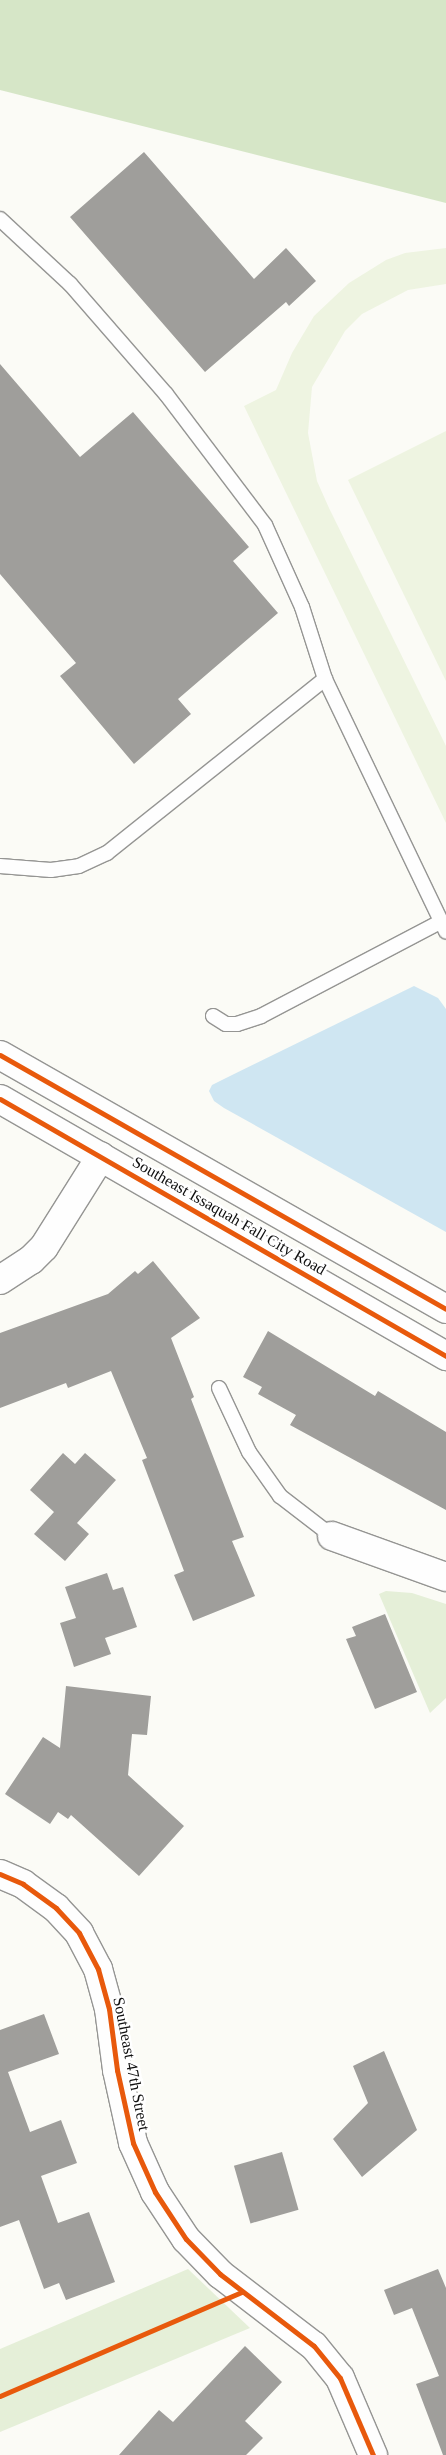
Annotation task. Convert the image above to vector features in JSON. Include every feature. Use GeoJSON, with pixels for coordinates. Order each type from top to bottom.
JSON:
{"type":"FeatureCollection","features":[{"type":"Feature","properties":{"kind":"street","name":"Southeast Issaquah Fall City Road"},"geometry":{"type":"LineString","coordinates":[[0,1055],[446,1309]]}},
{"type":"Feature","properties":{"kind":"street","name":"Southeast Issaquah Fall City Road"},"geometry":{"type":"LineString","coordinates":[[0,1099],[446,1356]]}},
{"type":"Feature","properties":{"kind":"street"},"geometry":{"type":"LineString","coordinates":[[0,1280],[32,1260],[44,1247],[101,1156]]}},
{"type":"Feature","properties":{"kind":"street"},"geometry":{"type":"LineString","coordinates":[[332,1536],[446,1577]]}},
{"type":"Feature","properties":{"kind":"street","name":"Southeast 47th Street"},"geometry":{"type":"LineString","coordinates":[[0,1874],[23,1884],[56,1908],[79,1933],[98,1969],[109,2008],[116,2070],[133,2142],[155,2192],[186,2239],[220,2274],[314,2346],[340,2378],[373,2455]]}},
{"type":"Feature","properties":{"kind":"lane"},"geometry":{"type":"LineString","coordinates":[[0,219],[70,284],[166,394],[265,525],[302,607],[325,678],[443,927],[261,1016],[237,1024],[226,1024],[213,1016]]}},
{"type":"Feature","properties":{"kind":"lane"},"geometry":{"type":"LineString","coordinates":[[0,866],[51,870],[79,866],[108,854],[325,678]]}},
{"type":"Feature","properties":{"kind":"lane"},"geometry":{"type":"LineString","coordinates":[[219,1388],[249,1452],[280,1496],[332,1536]]}},
{"type":"Feature","properties":{"kind":"green space"},"geometry":{"type":"Polygon","coordinates":[[[0,0],[446,0],[446,203],[0,90],[0,0]]]}},
{"type":"Feature","properties":{"kind":"green space"},"geometry":{"type":"Polygon","coordinates":[[[446,248],[446,284],[408,290],[362,314],[345,331],[312,387],[308,433],[317,481],[446,746],[446,823],[244,406],[276,390],[292,353],[314,316],[349,283],[386,260],[405,253],[446,248]]]}},
{"type":"Feature","properties":{"kind":"green space"},"geometry":{"type":"Polygon","coordinates":[[[446,431],[446,681],[348,480],[446,431]]]}},
{"type":"Feature","properties":{"kind":"green space"},"geometry":{"type":"Polygon","coordinates":[[[386,1591],[412,1593],[446,1604],[446,1698],[430,1713],[379,1594],[386,1591]]]}},
{"type":"Feature","properties":{"kind":"green space"},"geometry":{"type":"Polygon","coordinates":[[[188,2269],[250,2328],[0,2432],[0,2349],[188,2269]]]}},
{"type":"Feature","properties":{"kind":"water"},"geometry":{"type":"Polygon","coordinates":[[[414,986],[438,998],[446,1009],[446,1232],[224,1108],[214,1101],[209,1091],[212,1085],[414,986]]]}},
{"type":"Feature","properties":{"kind":"building"},"geometry":{"type":"Polygon","coordinates":[[[144,152],[254,279],[286,248],[316,281],[289,306],[286,302],[205,372],[70,217],[144,152]]]}},
{"type":"Feature","properties":{"kind":"building"},"geometry":{"type":"Polygon","coordinates":[[[0,364],[80,457],[133,412],[249,547],[233,561],[278,613],[178,699],[191,714],[134,764],[60,676],[76,663],[0,574],[0,364]]]}},
{"type":"Feature","properties":{"kind":"building"},"geometry":{"type":"Polygon","coordinates":[[[153,1261],[200,1318],[171,1338],[194,1397],[191,1399],[244,1537],[232,1541],[255,1596],[193,1621],[174,1575],[184,1571],[142,1460],[147,1458],[111,1371],[68,1388],[66,1383],[0,1408],[0,1333],[108,1294],[135,1271],[138,1274],[153,1261]]]}},
{"type":"Feature","properties":{"kind":"building"},"geometry":{"type":"Polygon","coordinates":[[[268,1331],[375,1396],[378,1391],[446,1432],[446,1510],[290,1425],[296,1415],[258,1394],[262,1387],[243,1377],[268,1331]]]}},
{"type":"Feature","properties":{"kind":"building"},"geometry":{"type":"Polygon","coordinates":[[[63,1453],[75,1464],[85,1453],[116,1480],[77,1523],[89,1534],[65,1561],[34,1534],[54,1512],[30,1490],[63,1453]]]}},
{"type":"Feature","properties":{"kind":"building"},"geometry":{"type":"Polygon","coordinates":[[[107,1573],[113,1590],[123,1587],[137,1627],[105,1638],[111,1654],[74,1667],[60,1623],[76,1618],[65,1587],[107,1573]]]}},
{"type":"Feature","properties":{"kind":"building"},"geometry":{"type":"Polygon","coordinates":[[[385,1614],[417,1692],[375,1709],[346,1639],[356,1636],[352,1627],[385,1614]]]}},
{"type":"Feature","properties":{"kind":"building"},"geometry":{"type":"Polygon","coordinates":[[[66,1686],[151,1696],[147,1735],[132,1734],[128,1775],[184,1826],[139,1876],[71,1815],[68,1819],[58,1812],[50,1824],[5,1794],[43,1737],[60,1748],[66,1686]]]}},
{"type":"Feature","properties":{"kind":"building"},"geometry":{"type":"Polygon","coordinates":[[[44,2014],[59,2054],[8,2072],[30,2132],[61,2120],[77,2163],[41,2176],[58,2223],[89,2212],[115,2282],[66,2300],[59,2283],[44,2289],[19,2220],[0,2227],[0,2030],[44,2014]]]}},
{"type":"Feature","properties":{"kind":"building"},"geometry":{"type":"Polygon","coordinates":[[[384,2051],[417,2130],[362,2177],[333,2139],[368,2103],[353,2066],[384,2051]]]}},
{"type":"Feature","properties":{"kind":"building"},"geometry":{"type":"Polygon","coordinates":[[[282,2152],[299,2210],[250,2223],[234,2166],[282,2152]]]}},
{"type":"Feature","properties":{"kind":"building"},"geometry":{"type":"Polygon","coordinates":[[[438,2269],[446,2288],[446,2455],[443,2455],[416,2384],[439,2376],[412,2308],[394,2315],[384,2290],[438,2269]]]}},
{"type":"Feature","properties":{"kind":"building"},"geometry":{"type":"Polygon","coordinates":[[[245,2346],[282,2382],[245,2421],[263,2438],[246,2455],[119,2455],[159,2410],[173,2422],[245,2346]]]}},
{"type":"Feature","properties":{"kind":"cycle path"},"geometry":{"type":"LineString","coordinates":[[0,1055],[446,1309]]}},
{"type":"Feature","properties":{"kind":"cycle path"},"geometry":{"type":"LineString","coordinates":[[0,1099],[446,1356]]}},
{"type":"Feature","properties":{"kind":"cycle path"},"geometry":{"type":"LineString","coordinates":[[0,1874],[23,1884],[56,1908],[79,1933],[98,1969],[109,2009],[117,2070],[133,2143],[155,2192],[186,2239],[220,2274],[314,2346],[340,2378],[373,2455]]}},
{"type":"Feature","properties":{"kind":"cycle path"},"geometry":{"type":"LineString","coordinates":[[0,2396],[242,2292]]}}]}
